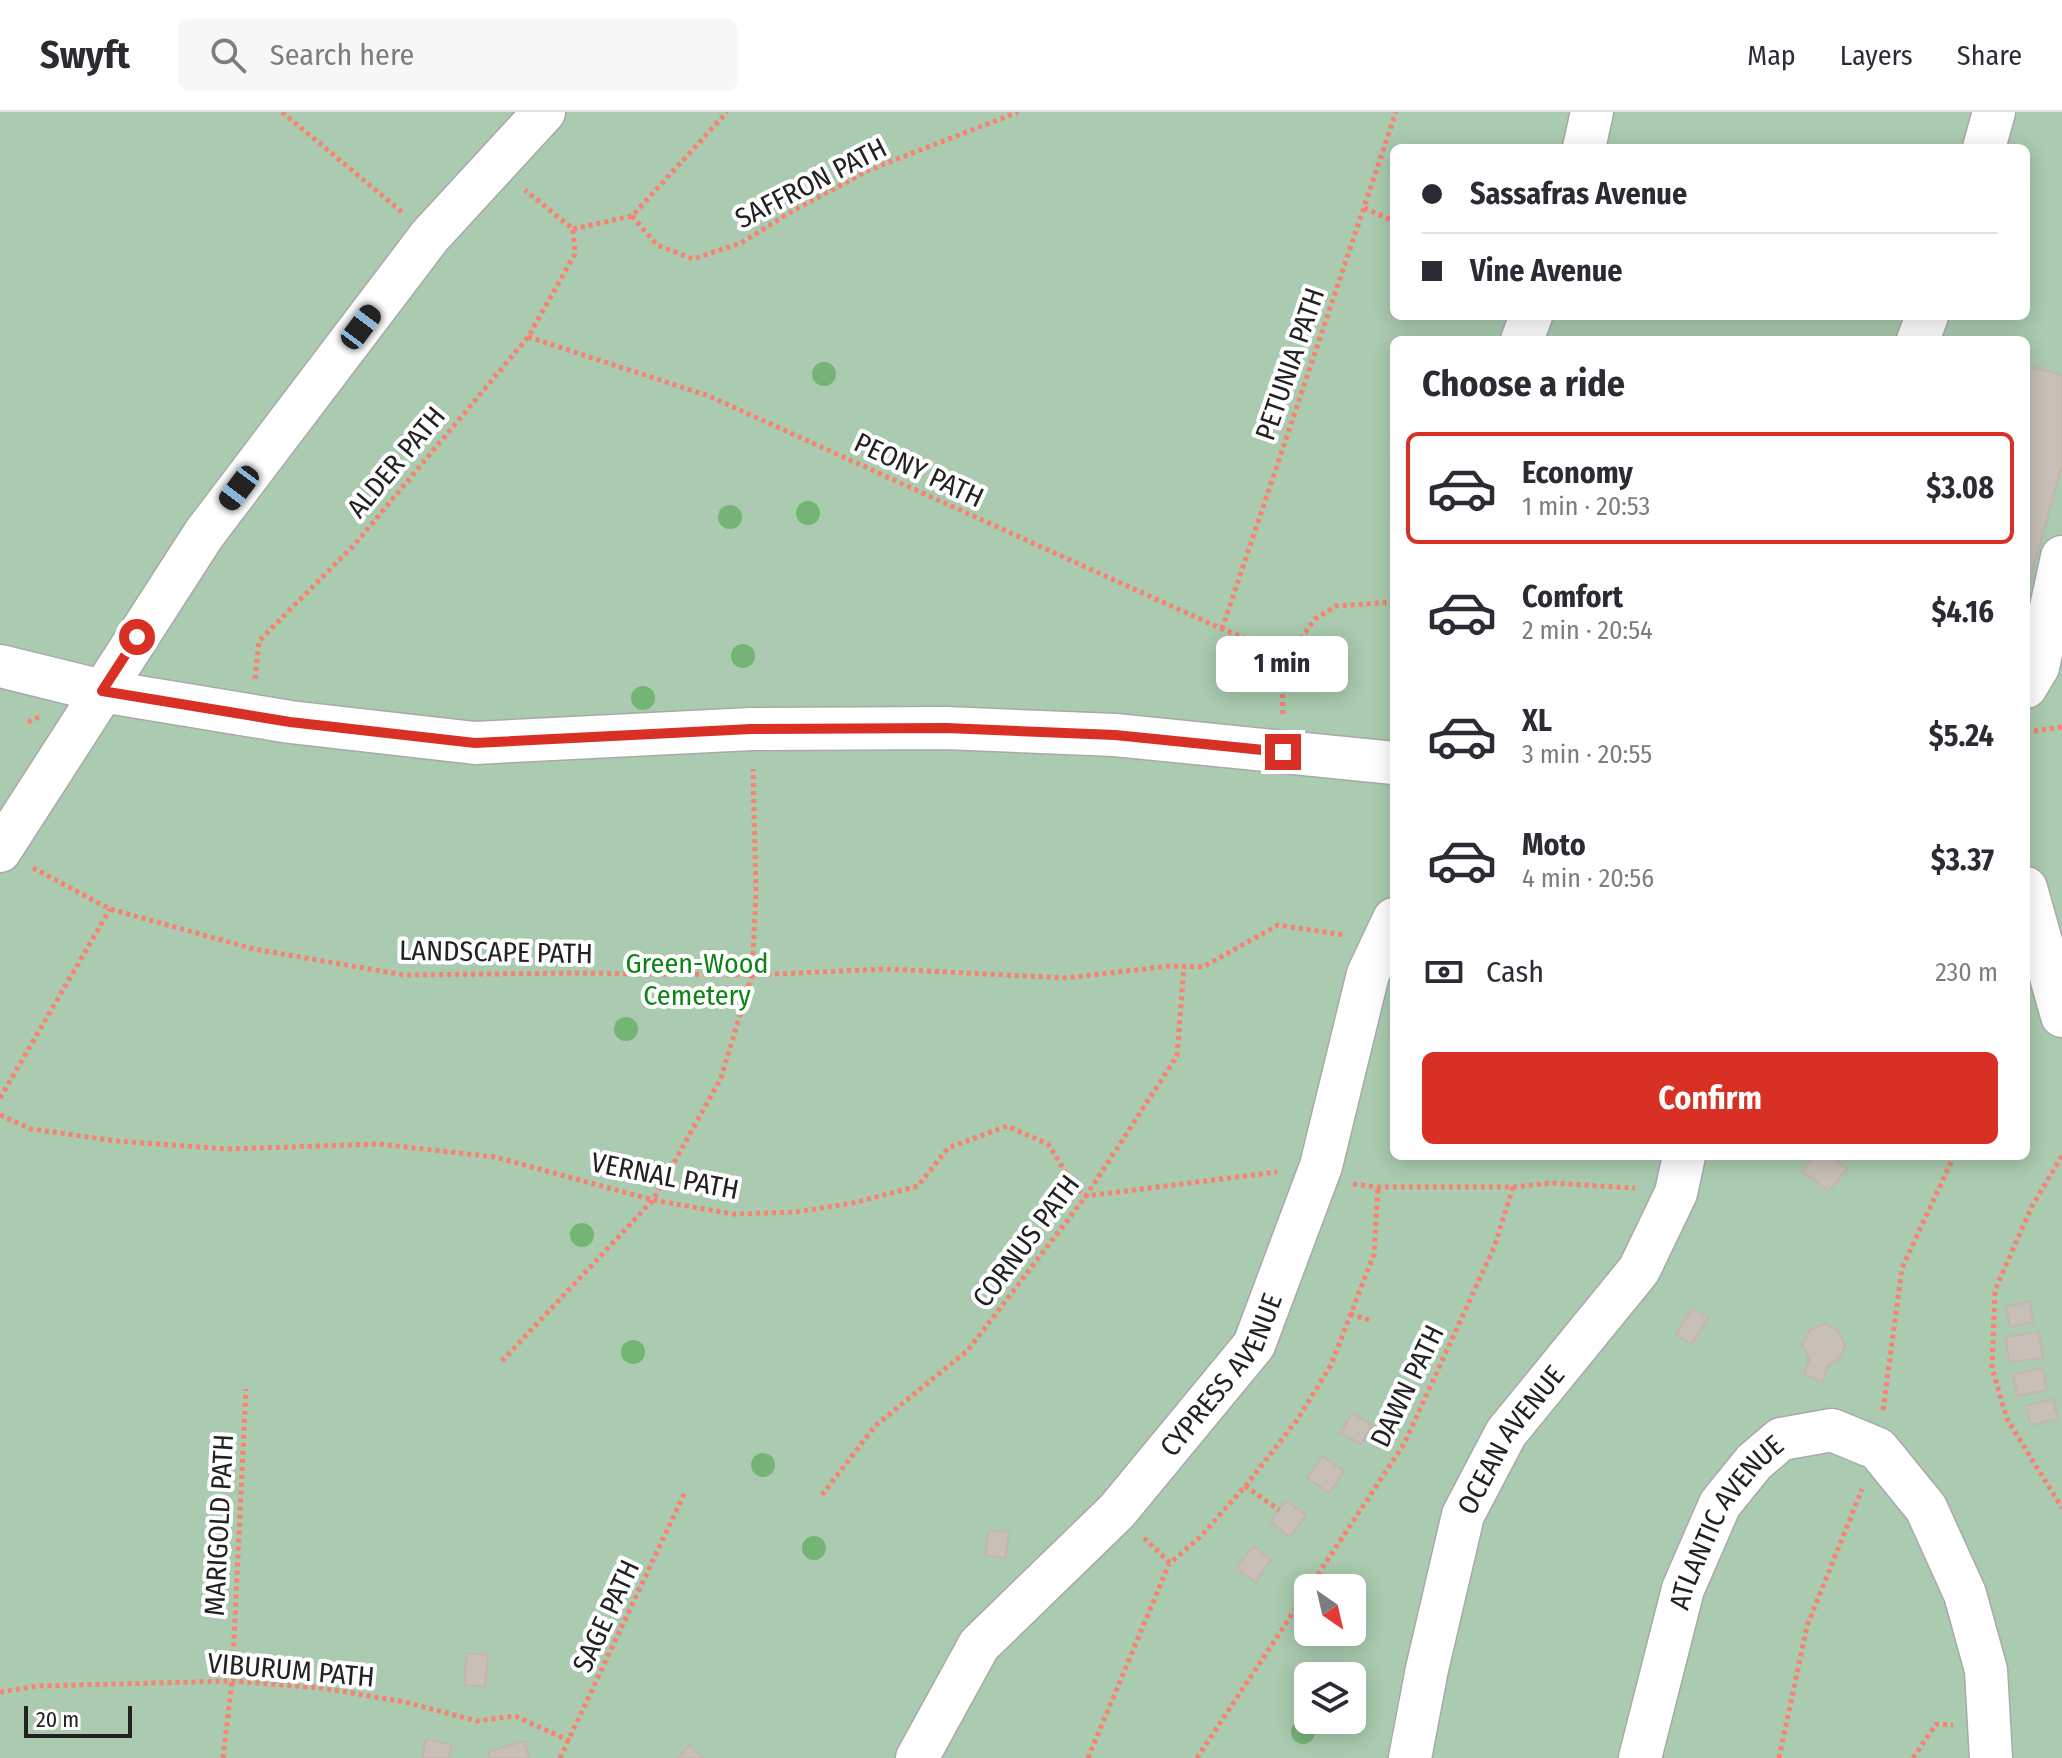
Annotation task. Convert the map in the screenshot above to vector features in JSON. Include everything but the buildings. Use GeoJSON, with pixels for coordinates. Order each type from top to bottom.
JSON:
{"type":"FeatureCollection","features":[{"type":"Feature","properties":{"kind":"lane"},"geometry":{"type":"LineString","coordinates":[[0,850],[204,534],[430,236],[544,112]]}},
{"type":"Feature","properties":{"kind":"lane"},"geometry":{"type":"LineString","coordinates":[[1585,144],[1592,112]]}},
{"type":"Feature","properties":{"kind":"lane"},"geometry":{"type":"LineString","coordinates":[[1985,144],[1994,112]]}},
{"type":"Feature","properties":{"kind":"lane"},"geometry":{"type":"LineString","coordinates":[[2030,680],[2038,667],[2062,557]]}},
{"type":"Feature","properties":{"kind":"lane"},"geometry":{"type":"LineString","coordinates":[[0,666],[102,691],[251,716],[475,743],[751,729],[946,728],[1115,735],[1390,763]]}},
{"type":"Feature","properties":{"kind":"lane"},"geometry":{"type":"LineString","coordinates":[[2030,902],[2062,1016]]}},
{"type":"Feature","properties":{"kind":"lane","name":"CYPRESS AVENUE"},"geometry":{"type":"LineString","coordinates":[[917,1758],[979,1645],[1117,1511],[1254,1345],[1321,1166],[1368,974],[1389,930]]}},
{"type":"Feature","properties":{"kind":"lane","name":"OCEAN AVENUE"},"geometry":{"type":"LineString","coordinates":[[1410,1758],[1463,1515],[1506,1433],[1639,1270],[1680,1174]]}},
{"type":"Feature","properties":{"kind":"lane","name":"ATLANTIC AVENUE"},"geometry":{"type":"LineString","coordinates":[[1640,1758],[1683,1589],[1720,1504],[1754,1462],[1781,1439],[1832,1430],[1878,1449],[1926,1508],[1965,1594],[1986,1670],[1991,1742]]}},
{"type":"Feature","properties":{"kind":"path"},"geometry":{"type":"LineString","coordinates":[[282,112],[430,236]]}},
{"type":"Feature","properties":{"kind":"path"},"geometry":{"type":"LineString","coordinates":[[495,165],[573,229],[632,216],[727,112]]}},
{"type":"Feature","properties":{"kind":"path","name":"SAFFRON PATH"},"geometry":{"type":"LineString","coordinates":[[632,216],[657,245],[693,259],[741,243],[869,170],[1018,112]]}},
{"type":"Feature","properties":{"kind":"path","name":"PETUNIA PATH"},"geometry":{"type":"LineString","coordinates":[[1222,629],[1396,112]]}},
{"type":"Feature","properties":{"kind":"path"},"geometry":{"type":"LineString","coordinates":[[1364,208],[1390,219]]}},
{"type":"Feature","properties":{"kind":"path","name":"ALDER PATH"},"geometry":{"type":"LineString","coordinates":[[251,716],[259,641],[355,544],[528,337],[575,254],[573,229]]}},
{"type":"Feature","properties":{"kind":"path","name":"PEONY PATH"},"geometry":{"type":"LineString","coordinates":[[528,337],[709,396],[1222,629],[1288,655]]}},
{"type":"Feature","properties":{"kind":"path"},"geometry":{"type":"LineString","coordinates":[[1283,752],[1282,690],[1288,655],[1315,619],[1336,606],[1390,602]]}},
{"type":"Feature","properties":{"kind":"path"},"geometry":{"type":"LineString","coordinates":[[2030,731],[2062,727]]}},
{"type":"Feature","properties":{"kind":"path"},"geometry":{"type":"LineString","coordinates":[[502,1361],[653,1200],[721,1078],[752,975],[756,878],[751,729]]}},
{"type":"Feature","properties":{"kind":"path","name":"LANDSCAPE PATH"},"geometry":{"type":"LineString","coordinates":[[0,850],[110,909],[254,949],[404,975],[752,975],[886,969],[1066,978],[1184,966],[1203,967],[1278,925],[1389,930]]}},
{"type":"Feature","properties":{"kind":"path"},"geometry":{"type":"LineString","coordinates":[[0,1098],[110,909]]}},
{"type":"Feature","properties":{"kind":"path","name":"CORNUS PATH"},"geometry":{"type":"LineString","coordinates":[[822,1495],[875,1426],[968,1350],[1086,1196],[1177,1056],[1184,966]]}},
{"type":"Feature","properties":{"kind":"path","name":"VERNAL PATH"},"geometry":{"type":"LineString","coordinates":[[0,1115],[31,1129],[117,1141],[228,1149],[379,1144],[495,1157],[653,1200],[733,1214],[796,1212],[853,1203],[918,1186],[948,1148],[1007,1126],[1048,1144],[1073,1184],[1086,1196]]}},
{"type":"Feature","properties":{"kind":"path"},"geometry":{"type":"LineString","coordinates":[[2062,1156],[2032,1206],[1995,1290],[1992,1368],[2007,1419],[2062,1508]]}},
{"type":"Feature","properties":{"kind":"path"},"geometry":{"type":"LineString","coordinates":[[1086,1196],[1321,1166],[1341,1183],[1378,1187],[1610,1184],[1680,1174]]}},
{"type":"Feature","properties":{"kind":"path"},"geometry":{"type":"LineString","coordinates":[[1088,1758],[1170,1563],[1201,1536],[1245,1486],[1297,1420],[1331,1365],[1374,1254],[1378,1187]]}},
{"type":"Feature","properties":{"kind":"path","name":"DAWN PATH"},"geometry":{"type":"LineString","coordinates":[[1319,1574],[1404,1444],[1495,1245],[1513,1187]]}},
{"type":"Feature","properties":{"kind":"path"},"geometry":{"type":"LineString","coordinates":[[1350,1314],[1369,1320]]}},
{"type":"Feature","properties":{"kind":"path","name":"MARIGOLD PATH"},"geometry":{"type":"LineString","coordinates":[[223,1758],[232,1681],[246,1389]]}},
{"type":"Feature","properties":{"kind":"path"},"geometry":{"type":"LineString","coordinates":[[1245,1486],[1279,1510]]}},
{"type":"Feature","properties":{"kind":"path","name":"SAGE PATH"},"geometry":{"type":"LineString","coordinates":[[560,1758],[686,1490]]}},
{"type":"Feature","properties":{"kind":"path"},"geometry":{"type":"LineString","coordinates":[[1117,1511],[1170,1563]]}},
{"type":"Feature","properties":{"kind":"path","name":"DAWN PATH"},"geometry":{"type":"LineString","coordinates":[[1197,1758],[1294,1612]]}},
{"type":"Feature","properties":{"kind":"path","name":"VIBURUM PATH"},"geometry":{"type":"LineString","coordinates":[[0,1692],[38,1686],[232,1681],[322,1688],[398,1701],[477,1721],[515,1716],[570,1741]]}},
{"type":"Feature","properties":{"kind":"path"},"geometry":{"type":"LineString","coordinates":[[398,1701],[401,1691]]}},
{"type":"Feature","properties":{"kind":"path"},"geometry":{"type":"LineString","coordinates":[[1913,1758],[1936,1724],[1991,1742]]}},
{"type":"Feature","properties":{"kind":"green space","name":"Green-Wood Cemetery"},"geometry":{"type":"Polygon","coordinates":[[[0,112],[2062,112],[2062,1758],[0,1758],[0,112]]]}},
{"type":"Feature","properties":{"kind":"route"},"geometry":{"type":"LineString","coordinates":[[137,637],[102,691],[290,722],[475,743],[751,729],[946,728],[1115,735],[1283,752]]}}]}
